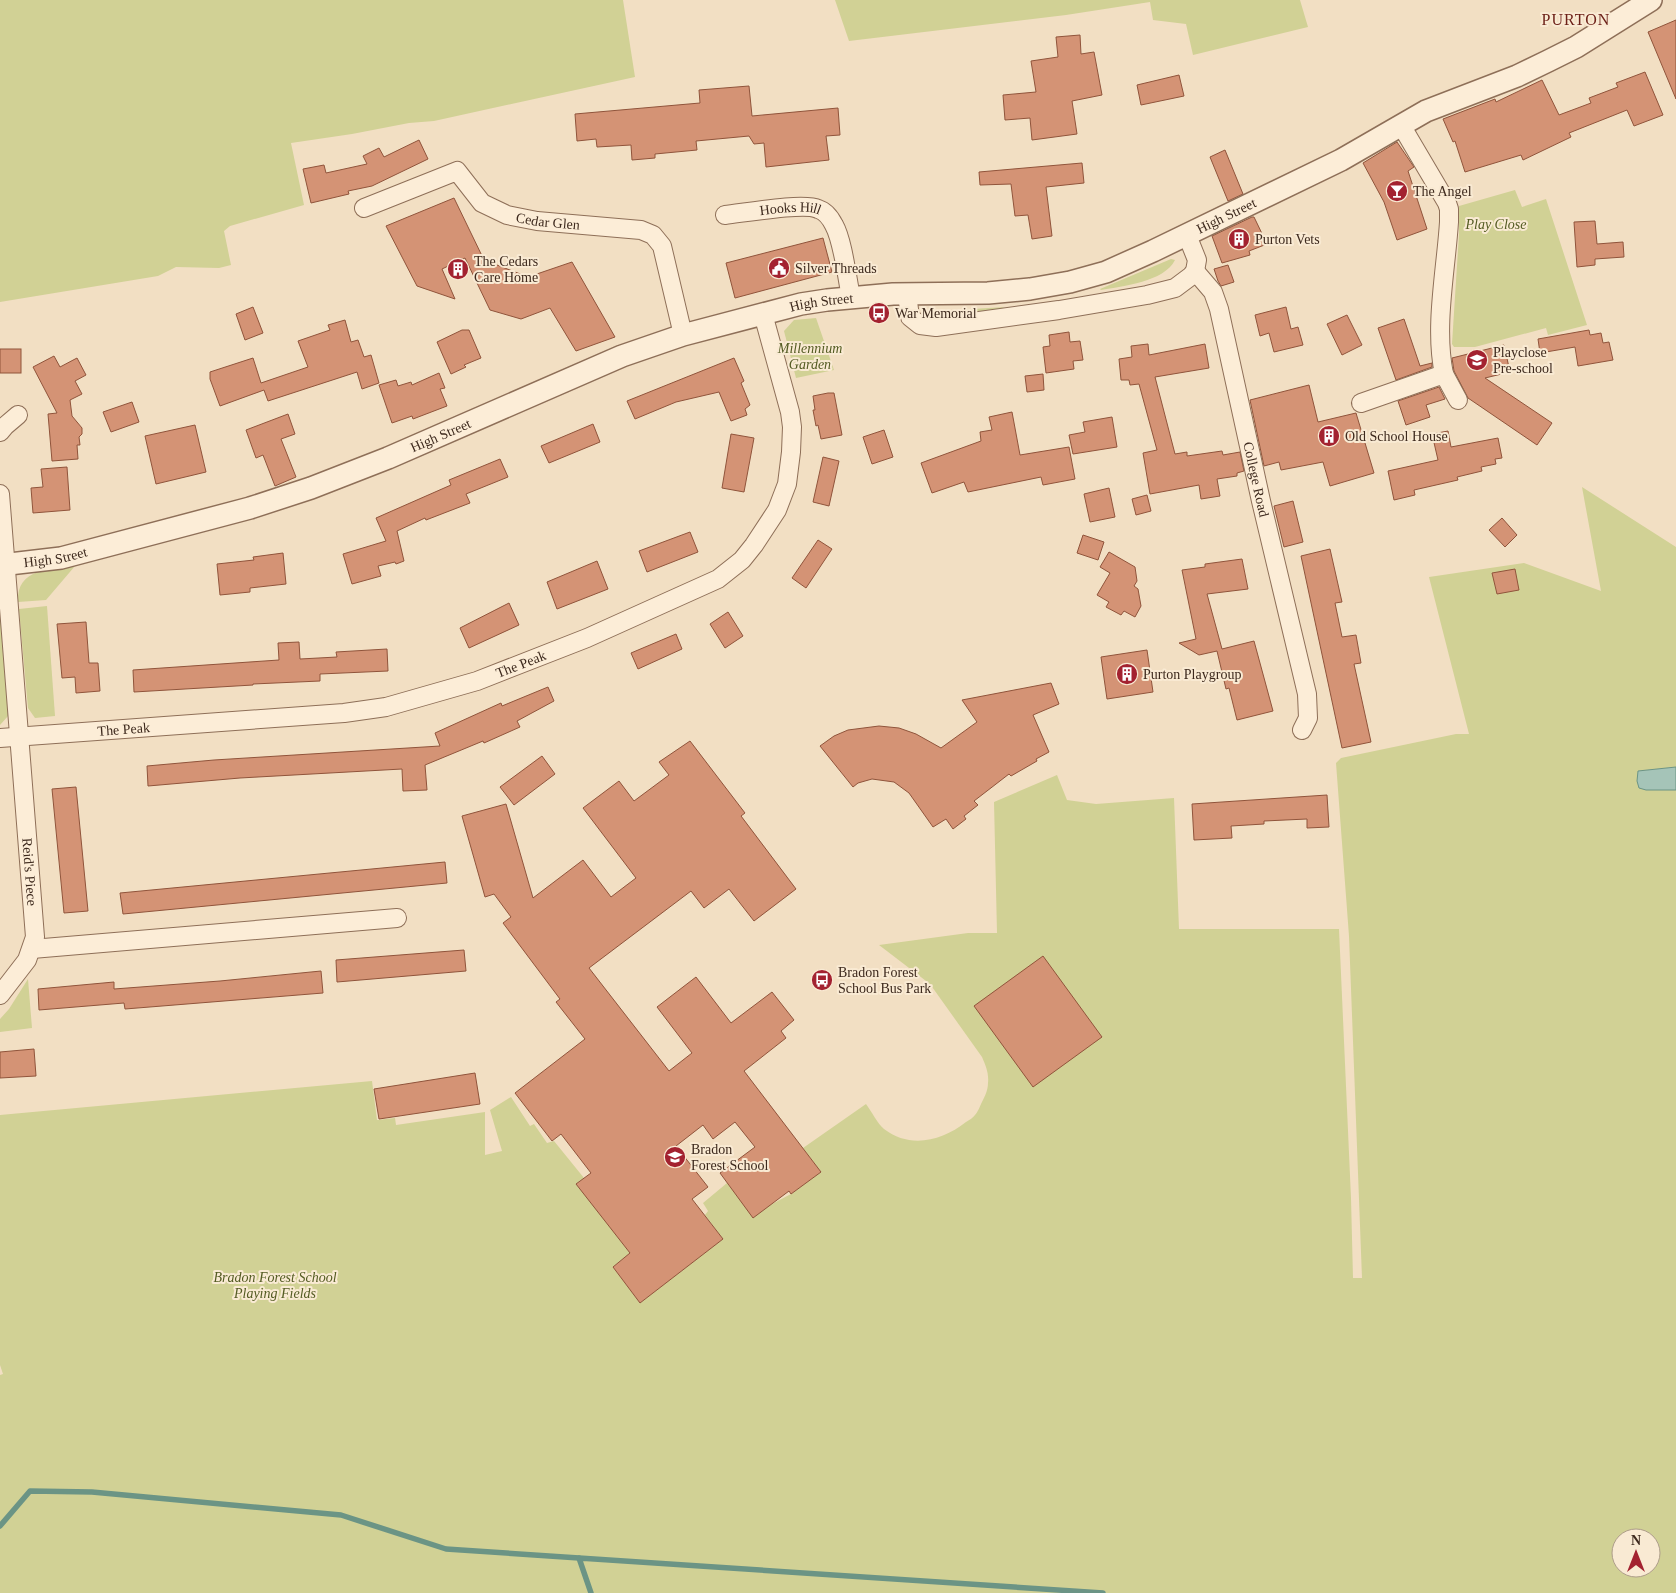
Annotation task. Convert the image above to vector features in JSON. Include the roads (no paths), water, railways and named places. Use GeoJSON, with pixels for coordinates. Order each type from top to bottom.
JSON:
{"type":"FeatureCollection","features":[{"type":"Feature","properties":{"kind":"street","name":"High Street"},"geometry":{"type":"LineString","coordinates":[[3,565],[61,558],[250,508],[311,488],[388,458],[622,356],[684,335],[800,304],[851,297],[988,293],[1051,286],[1106,272],[1341,160],[1426,111],[1517,76],[1548,61],[1576,47],[1651,0]]}},
{"type":"Feature","properties":{"kind":"street"},"geometry":{"type":"LineString","coordinates":[[1401,125],[1449,209],[1440,347],[1444,374],[1458,400]]}},
{"type":"Feature","properties":{"kind":"street","name":"Cedar Glen"},"geometry":{"type":"LineString","coordinates":[[364,208],[457,171],[482,203],[506,215],[537,221],[641,230],[653,235],[662,246],[684,335]]}},
{"type":"Feature","properties":{"kind":"street","name":"Hooks Hill"},"geometry":{"type":"LineString","coordinates":[[725,215],[792,207],[807,206],[818,208],[826,214],[835,226],[851,297]]}},
{"type":"Feature","properties":{"kind":"street","name":"College Road"},"geometry":{"type":"LineString","coordinates":[[1187,235],[1196,260],[1195,270],[1213,292],[1218,309],[1260,501],[1307,694],[1308,718],[1302,730]]}},
{"type":"Feature","properties":{"kind":"street"},"geometry":{"type":"LineString","coordinates":[[907,294],[910,317],[920,324],[936,328],[1147,295],[1175,288],[1183,283],[1195,270]]}},
{"type":"Feature","properties":{"kind":"street","name":"The Peak"},"geometry":{"type":"LineString","coordinates":[[19,736],[344,713],[386,707],[477,681],[587,638],[718,578],[742,560],[771,522],[782,500],[790,470],[792,438],[790,412],[763,314]]}},
{"type":"Feature","properties":{"kind":"street"},"geometry":{"type":"LineString","coordinates":[[1361,403],[1444,374]]}},
{"type":"Feature","properties":{"kind":"street"},"geometry":{"type":"LineString","coordinates":[[0,432],[18,414]]}},
{"type":"Feature","properties":{"kind":"street","name":"Reid's Piece"},"geometry":{"type":"LineString","coordinates":[[0,494],[3,565],[35,937],[27,960],[0,996]]}},
{"type":"Feature","properties":{"kind":"street"},"geometry":{"type":"LineString","coordinates":[[0,738],[19,736]]}},
{"type":"Feature","properties":{"kind":"street"},"geometry":{"type":"LineString","coordinates":[[32,949],[397,918]]}},
{"type":"Feature","properties":{"kind":"waterway"},"geometry":{"type":"LineString","coordinates":[[0,1526],[30,1491],[92,1492],[341,1515],[446,1549],[579,1558]]}},
{"type":"Feature","properties":{"kind":"waterway"},"geometry":{"type":"LineString","coordinates":[[591,1593],[579,1558],[1103,1593]]}},
{"type":"Feature","properties":{"kind":"place","name":"The Angel"},"geometry":{"type":"Point","coordinates":[1397,191]}},
{"type":"Feature","properties":{"kind":"place","name":"Purton Vets"},"geometry":{"type":"Point","coordinates":[1239,239]}},
{"type":"Feature","properties":{"kind":"place","name":"Silver Threads"},"geometry":{"type":"Point","coordinates":[779,268]}},
{"type":"Feature","properties":{"kind":"place","name":"The Cedars Care Home"},"geometry":{"type":"Point","coordinates":[458,269]}},
{"type":"Feature","properties":{"kind":"place","name":"War Memorial"},"geometry":{"type":"Point","coordinates":[879,313]}},
{"type":"Feature","properties":{"kind":"place","name":"Playclose Pre-school"},"geometry":{"type":"Point","coordinates":[1477,360]}},
{"type":"Feature","properties":{"kind":"place","name":"Old School House"},"geometry":{"type":"Point","coordinates":[1329,436]}},
{"type":"Feature","properties":{"kind":"place","name":"Purton Playgroup"},"geometry":{"type":"Point","coordinates":[1127,674]}},
{"type":"Feature","properties":{"kind":"place","name":"Bradon Forest School Bus Park"},"geometry":{"type":"Point","coordinates":[822,980]}},
{"type":"Feature","properties":{"kind":"place","name":"Bradon Forest School"},"geometry":{"type":"Point","coordinates":[675,1157]}},
{"type":"Feature","properties":{"kind":"district","name":"PURTON"},"geometry":{"type":"Point","coordinates":[1576,19]}},
{"type":"Feature","properties":{"kind":"park label","name":"Play Close"},"geometry":{"type":"Point","coordinates":[1496,224]}},
{"type":"Feature","properties":{"kind":"park label","name":"Millennium Garden"},"geometry":{"type":"Point","coordinates":[810,356]}},
{"type":"Feature","properties":{"kind":"park label","name":"Bradon Forest School Playing Fields"},"geometry":{"type":"Point","coordinates":[275,1286]}}]}
